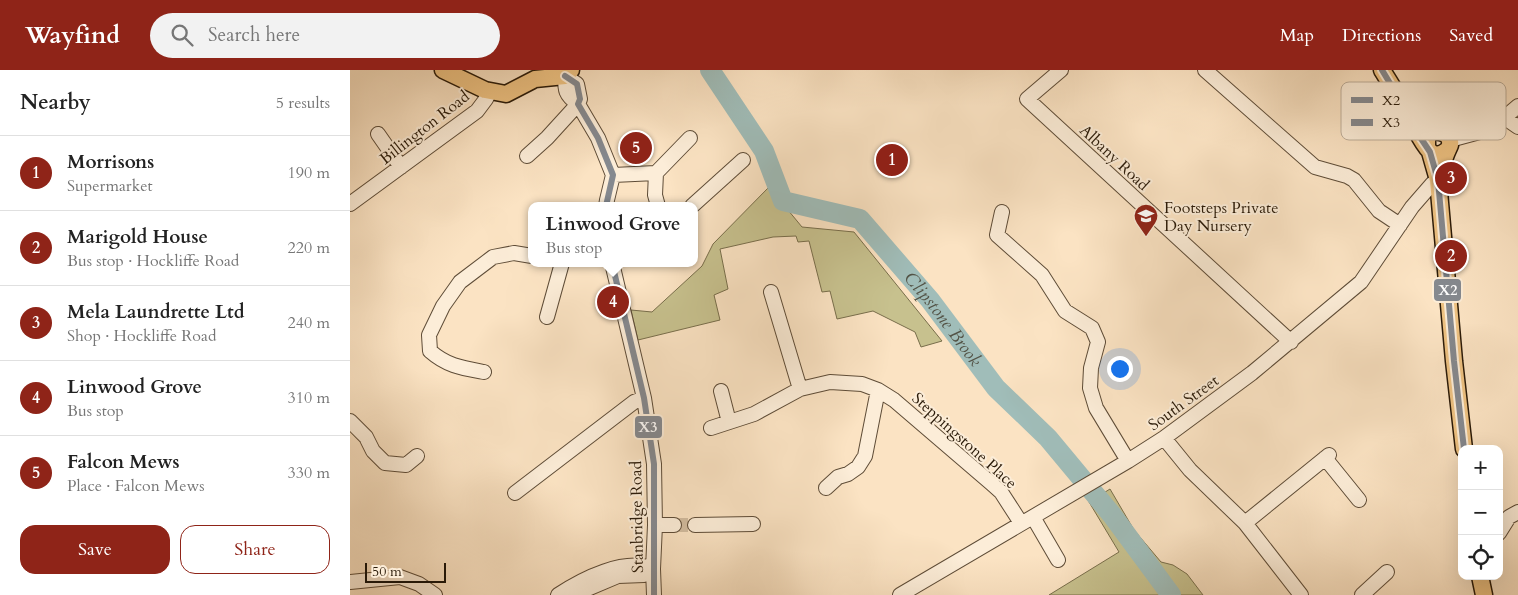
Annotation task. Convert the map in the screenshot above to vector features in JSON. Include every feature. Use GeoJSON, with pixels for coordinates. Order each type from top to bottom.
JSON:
{"type":"FeatureCollection","features":[{"type":"Feature","properties":{"kind":"main road"},"geometry":{"type":"LineString","coordinates":[[443,70],[490,91],[506,94],[535,80],[568,73]]}},
{"type":"Feature","properties":{"kind":"main road"},"geometry":{"type":"LineString","coordinates":[[1382,70],[1389,82]]}},
{"type":"Feature","properties":{"kind":"main road"},"geometry":{"type":"LineString","coordinates":[[1430,140],[1438,147]]}},
{"type":"Feature","properties":{"kind":"main road"},"geometry":{"type":"LineString","coordinates":[[1442,140],[1438,147],[1438,180],[1452,342],[1464,445]]}},
{"type":"Feature","properties":{"kind":"main road"},"geometry":{"type":"LineString","coordinates":[[1481,580],[1484,595]]}},
{"type":"Feature","properties":{"kind":"street","name":"Albany Road"},"geometry":{"type":"LineString","coordinates":[[1061,70],[1027,99],[1291,342]]}},
{"type":"Feature","properties":{"kind":"street"},"geometry":{"type":"LineString","coordinates":[[1205,70],[1315,167],[1347,176],[1354,180],[1379,211],[1400,225]]}},
{"type":"Feature","properties":{"kind":"street"},"geometry":{"type":"LineString","coordinates":[[527,156],[547,138],[578,104],[580,99],[576,84],[568,73]]}},
{"type":"Feature","properties":{"kind":"street","name":"Billington Road"},"geometry":{"type":"LineString","coordinates":[[350,204],[477,111],[490,91]]}},
{"type":"Feature","properties":{"kind":"street"},"geometry":{"type":"LineString","coordinates":[[578,104],[598,138],[613,175],[607,202]]}},
{"type":"Feature","properties":{"kind":"street"},"geometry":{"type":"LineString","coordinates":[[1506,117],[1518,106]]}},
{"type":"Feature","properties":{"kind":"street"},"geometry":{"type":"LineString","coordinates":[[1506,119],[1518,127]]}},
{"type":"Feature","properties":{"kind":"street"},"geometry":{"type":"LineString","coordinates":[[378,134],[401,167]]}},
{"type":"Feature","properties":{"kind":"street"},"geometry":{"type":"LineString","coordinates":[[657,202],[655,195],[656,173],[690,138]]}},
{"type":"Feature","properties":{"kind":"street"},"geometry":{"type":"LineString","coordinates":[[1438,147],[1459,140]]}},
{"type":"Feature","properties":{"kind":"street"},"geometry":{"type":"LineString","coordinates":[[696,202],[742,160]]}},
{"type":"Feature","properties":{"kind":"street"},"geometry":{"type":"LineString","coordinates":[[613,175],[656,173]]}},
{"type":"Feature","properties":{"kind":"street","name":"South Street"},"geometry":{"type":"LineString","coordinates":[[900,595],[925,589],[1027,520],[1164,438],[1252,373],[1361,282],[1412,207],[1432,184],[1438,180]]}},
{"type":"Feature","properties":{"kind":"street"},"geometry":{"type":"LineString","coordinates":[[1002,212],[998,235],[1042,275],[1065,311],[1092,328],[1098,342],[1091,368],[1090,388],[1096,408],[1128,460]]}},
{"type":"Feature","properties":{"kind":"street"},"geometry":{"type":"LineString","coordinates":[[484,372],[462,368],[440,360],[430,351],[429,335],[443,306],[460,282],[493,258],[514,253],[528,255]]}},
{"type":"Feature","properties":{"kind":"street"},"geometry":{"type":"LineString","coordinates":[[547,317],[561,267]]}},
{"type":"Feature","properties":{"kind":"street","name":"Stanbridge Road"},"geometry":{"type":"LineString","coordinates":[[613,267],[644,398],[654,464],[654,595]]}},
{"type":"Feature","properties":{"kind":"street"},"geometry":{"type":"LineString","coordinates":[[771,292],[800,389]]}},
{"type":"Feature","properties":{"kind":"street","name":"Steppingstone Place"},"geometry":{"type":"LineString","coordinates":[[711,428],[754,414],[800,389],[830,382],[862,384],[878,390],[894,400],[1001,492],[1027,520],[1058,560]]}},
{"type":"Feature","properties":{"kind":"street"},"geometry":{"type":"LineString","coordinates":[[826,488],[838,477],[848,474],[858,467],[865,456],[878,390]]}},
{"type":"Feature","properties":{"kind":"street"},"geometry":{"type":"LineString","coordinates":[[721,391],[729,422]]}},
{"type":"Feature","properties":{"kind":"street"},"geometry":{"type":"LineString","coordinates":[[515,493],[634,402],[644,398]]}},
{"type":"Feature","properties":{"kind":"street"},"geometry":{"type":"LineString","coordinates":[[350,421],[366,437],[373,451],[385,463],[406,464],[417,456]]}},
{"type":"Feature","properties":{"kind":"street"},"geometry":{"type":"LineString","coordinates":[[1164,438],[1190,470],[1245,523],[1302,595]]}},
{"type":"Feature","properties":{"kind":"street"},"geometry":{"type":"LineString","coordinates":[[1245,523],[1327,456],[1359,500]]}},
{"type":"Feature","properties":{"kind":"street"},"geometry":{"type":"LineString","coordinates":[[1503,527],[1509,517],[1518,512]]}},
{"type":"Feature","properties":{"kind":"street"},"geometry":{"type":"LineString","coordinates":[[695,525],[752,524]]}},
{"type":"Feature","properties":{"kind":"street"},"geometry":{"type":"LineString","coordinates":[[655,525],[674,525]]}},
{"type":"Feature","properties":{"kind":"street"},"geometry":{"type":"LineString","coordinates":[[558,595],[569,587],[612,568],[644,565],[653,569]]}},
{"type":"Feature","properties":{"kind":"street"},"geometry":{"type":"LineString","coordinates":[[573,595],[618,576],[644,575],[653,569]]}},
{"type":"Feature","properties":{"kind":"street"},"geometry":{"type":"LineString","coordinates":[[1362,595],[1387,572]]}},
{"type":"Feature","properties":{"kind":"street"},"geometry":{"type":"LineString","coordinates":[[350,582],[400,577],[419,584],[435,595]]}},
{"type":"Feature","properties":{"kind":"shaded area"},"geometry":{"type":"Polygon","coordinates":[[[769,187],[802,227],[854,232],[942,341],[921,347],[915,332],[873,311],[837,319],[830,291],[822,292],[809,241],[798,242],[796,236],[773,237],[720,249],[728,289],[714,295],[720,320],[638,340],[631,310],[652,312],[702,266],[713,244],[769,187]]]}},
{"type":"Feature","properties":{"kind":"shaded area"},"geometry":{"type":"Polygon","coordinates":[[[1110,489],[1134,530],[1161,562],[1173,565],[1187,574],[1203,595],[1049,595],[1119,552],[1089,502],[1110,489]]]}},
{"type":"Feature","properties":{"kind":"waterway","name":"Clipstone Brook"},"geometry":{"type":"LineString","coordinates":[[710,70],[764,151],[783,201],[860,219],[930,300],[996,388],[1048,438],[1112,515],[1171,595]]}},
{"type":"Feature","properties":{"kind":"tunnel"},"geometry":{"type":"LineString","coordinates":[[674,525],[695,525]]}},
{"type":"Feature","properties":{"kind":"transit line","name":"X2"},"geometry":{"type":"LineString","coordinates":[[1382,70],[1389,82]]}},
{"type":"Feature","properties":{"kind":"transit line","name":"X3"},"geometry":{"type":"LineString","coordinates":[[565,76],[577,84],[580,99],[578,104],[598,138],[613,175],[607,202]]}},
{"type":"Feature","properties":{"kind":"transit line","name":"X2"},"geometry":{"type":"LineString","coordinates":[[1422,140],[1430,152],[1438,180],[1464,445]]}},
{"type":"Feature","properties":{"kind":"transit line","name":"X3"},"geometry":{"type":"LineString","coordinates":[[613,267],[644,398],[654,464],[654,595]]}},
{"type":"Feature","properties":{"kind":"place","name":"Falcon Mews"},"geometry":{"type":"Point","coordinates":[636,148]}},
{"type":"Feature","properties":{"kind":"place","name":"Morrisons"},"geometry":{"type":"Point","coordinates":[892,160]}},
{"type":"Feature","properties":{"kind":"place","name":"Mela Laundrette Ltd"},"geometry":{"type":"Point","coordinates":[1451,178]}},
{"type":"Feature","properties":{"kind":"place","name":"Footsteps Private Day Nursery"},"geometry":{"type":"Point","coordinates":[1146,237]}},
{"type":"Feature","properties":{"kind":"place","name":"Marigold House"},"geometry":{"type":"Point","coordinates":[1451,256]}},
{"type":"Feature","properties":{"kind":"place","name":"Linwood Grove"},"geometry":{"type":"Point","coordinates":[613,302]}}]}
